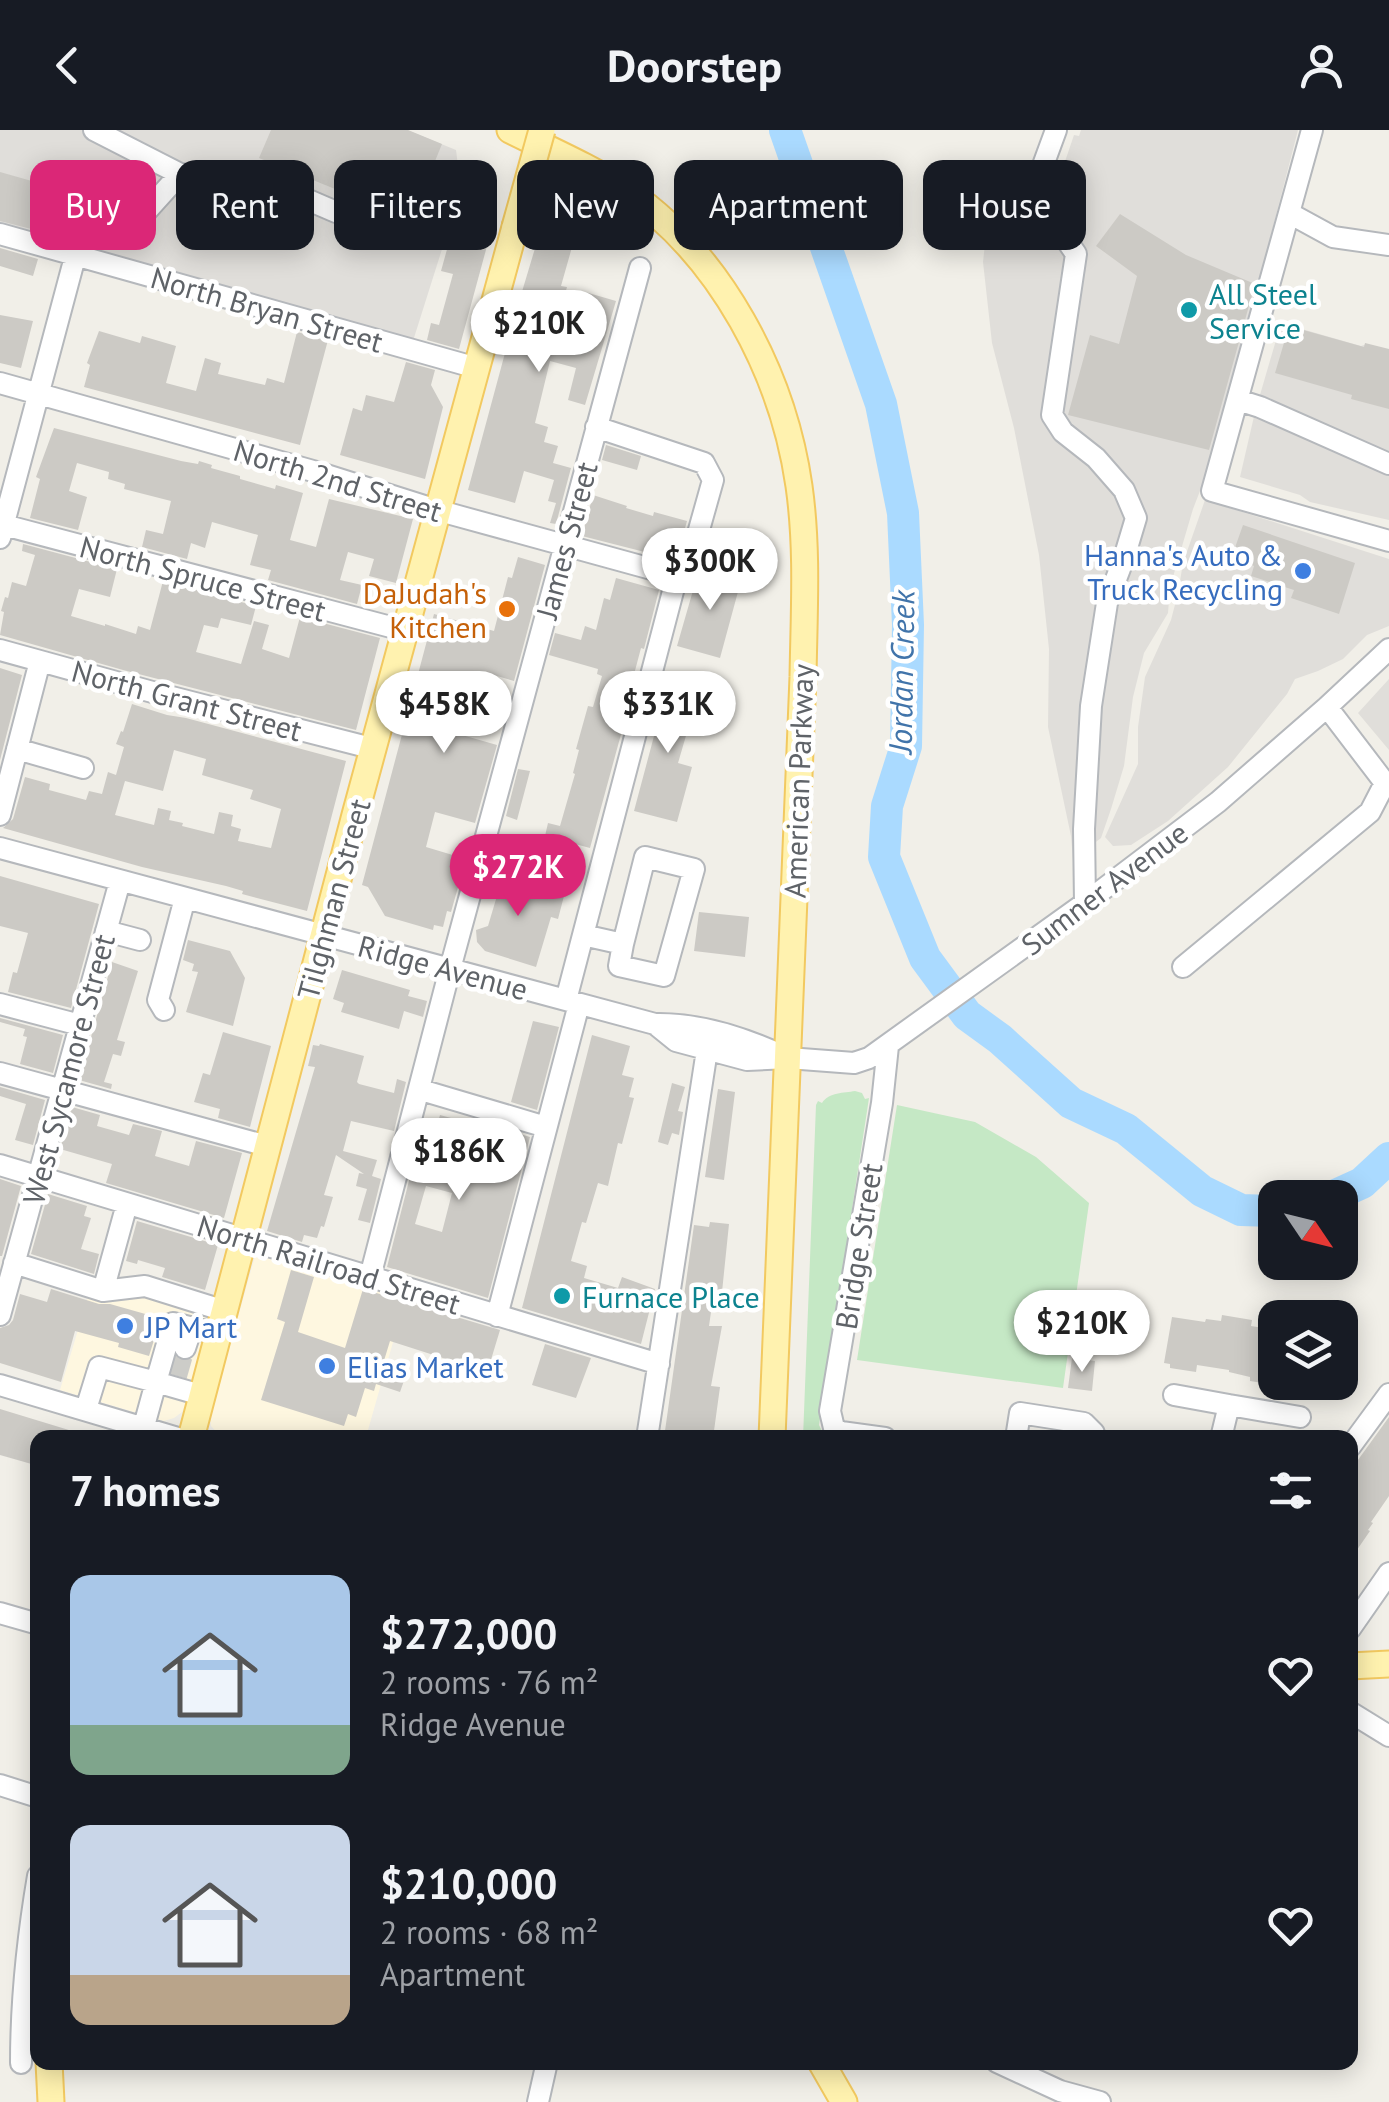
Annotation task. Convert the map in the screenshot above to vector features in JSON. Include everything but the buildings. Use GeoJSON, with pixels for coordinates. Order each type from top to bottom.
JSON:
{"type":"FeatureCollection","features":[{"type":"Feature","properties":{"kind":"main road","name":"American Parkway"},"geometry":{"type":"LineString","coordinates":[[510,130],[625,190],[678,235],[710,273],[738,314],[760,358],[779,404],[798,484],[804,560],[803,677],[772,1430]]}},
{"type":"Feature","properties":{"kind":"main road","name":"Tilghman Street"},"geometry":{"type":"LineString","coordinates":[[193,1430],[355,815],[542,130]]}},
{"type":"Feature","properties":{"kind":"main road"},"geometry":{"type":"LineString","coordinates":[[1358,1666],[1389,1664]]}},
{"type":"Feature","properties":{"kind":"main road"},"geometry":{"type":"LineString","coordinates":[[49,2070],[50,2102]]}},
{"type":"Feature","properties":{"kind":"main road"},"geometry":{"type":"LineString","coordinates":[[825,2070],[844,2102]]}},
{"type":"Feature","properties":{"kind":"street"},"geometry":{"type":"LineString","coordinates":[[94,130],[176,172]]}},
{"type":"Feature","properties":{"kind":"street"},"geometry":{"type":"LineString","coordinates":[[1312,130],[1212,491],[1389,541]]}},
{"type":"Feature","properties":{"kind":"street"},"geometry":{"type":"LineString","coordinates":[[1056,131],[1038,179],[1038,200],[1076,254],[1052,415],[1063,432],[1096,458],[1124,490],[1136,518],[1107,602],[1091,706],[1084,829],[1085,904]]}},
{"type":"Feature","properties":{"kind":"street"},"geometry":{"type":"LineString","coordinates":[[1,529],[83,227],[117,234],[134,225],[176,178]]}},
{"type":"Feature","properties":{"kind":"street"},"geometry":{"type":"LineString","coordinates":[[1289,213],[1332,237],[1389,245]]}},
{"type":"Feature","properties":{"kind":"street","name":"North Bryan Street"},"geometry":{"type":"LineString","coordinates":[[0,234],[476,368]]}},
{"type":"Feature","properties":{"kind":"street","name":"James Street"},"geometry":{"type":"LineString","coordinates":[[370,1277],[640,268]]}},
{"type":"Feature","properties":{"kind":"street","name":"North 2nd Street"},"geometry":{"type":"LineString","coordinates":[[0,383],[677,576]]}},
{"type":"Feature","properties":{"kind":"street"},"geometry":{"type":"LineString","coordinates":[[1238,400],[1389,464]]}},
{"type":"Feature","properties":{"kind":"street"},"geometry":{"type":"LineString","coordinates":[[497,1316],[546,1127],[583,936],[677,576],[688,568],[713,480],[704,463],[596,426]]}},
{"type":"Feature","properties":{"kind":"street","name":"North Spruce Street"},"geometry":{"type":"LineString","coordinates":[[1,529],[406,631]]}},
{"type":"Feature","properties":{"kind":"street","name":"Sumner Avenue"},"geometry":{"type":"LineString","coordinates":[[788,1058],[854,1062],[870,1058],[888,1046],[1218,802],[1389,648]]}},
{"type":"Feature","properties":{"kind":"street","name":"North Grant Street"},"geometry":{"type":"LineString","coordinates":[[0,650],[374,749]]}},
{"type":"Feature","properties":{"kind":"street"},"geometry":{"type":"LineString","coordinates":[[0,815],[40,662]]}},
{"type":"Feature","properties":{"kind":"street"},"geometry":{"type":"LineString","coordinates":[[1184,967],[1370,812],[1385,783],[1327,707]]}},
{"type":"Feature","properties":{"kind":"street"},"geometry":{"type":"LineString","coordinates":[[17,749],[83,768]]}},
{"type":"Feature","properties":{"kind":"street","name":"Ridge Avenue"},"geometry":{"type":"LineString","coordinates":[[0,848],[655,1024],[680,1024],[749,1040],[788,1058]]}},
{"type":"Feature","properties":{"kind":"street"},"geometry":{"type":"LineString","coordinates":[[644,856],[694,869],[664,976],[618,966],[623,944],[644,856]]}},
{"type":"Feature","properties":{"kind":"street","name":"West Sycamore Street"},"geometry":{"type":"LineString","coordinates":[[0,1315],[9,1267],[120,881]]}},
{"type":"Feature","properties":{"kind":"street"},"geometry":{"type":"LineString","coordinates":[[164,1010],[158,1000],[185,898]]}},
{"type":"Feature","properties":{"kind":"street"},"geometry":{"type":"LineString","coordinates":[[106,932],[140,940]]}},
{"type":"Feature","properties":{"kind":"street"},"geometry":{"type":"LineString","coordinates":[[583,936],[623,944]]}},
{"type":"Feature","properties":{"kind":"street"},"geometry":{"type":"LineString","coordinates":[[0,1004],[80,1025]]}},
{"type":"Feature","properties":{"kind":"street","name":"Ridge Avenue"},"geometry":{"type":"LineString","coordinates":[[655,1024],[676,1041],[747,1060],[788,1058]]}},
{"type":"Feature","properties":{"kind":"street","name":"Bridge Street"},"geometry":{"type":"LineString","coordinates":[[843,1430],[834,1428],[830,1411],[882,1103],[888,1046]]}},
{"type":"Feature","properties":{"kind":"street"},"geometry":{"type":"LineString","coordinates":[[649,1430],[708,1050]]}},
{"type":"Feature","properties":{"kind":"street"},"geometry":{"type":"LineString","coordinates":[[0,1074],[267,1146]]}},
{"type":"Feature","properties":{"kind":"street"},"geometry":{"type":"LineString","coordinates":[[421,1090],[546,1127]]}},
{"type":"Feature","properties":{"kind":"street","name":"North Railroad Street"},"geometry":{"type":"LineString","coordinates":[[0,1164],[659,1364]]}},
{"type":"Feature","properties":{"kind":"street"},"geometry":{"type":"LineString","coordinates":[[103,1290],[127,1204]]}},
{"type":"Feature","properties":{"kind":"street"},"geometry":{"type":"LineString","coordinates":[[9,1267],[103,1290],[144,1286],[221,1323]]}},
{"type":"Feature","properties":{"kind":"street"},"geometry":{"type":"LineString","coordinates":[[144,1426],[169,1382],[173,1323],[188,1338],[221,1323]]}},
{"type":"Feature","properties":{"kind":"street"},"geometry":{"type":"LineString","coordinates":[[86,1409],[100,1367],[169,1382],[202,1395]]}},
{"type":"Feature","properties":{"kind":"street"},"geometry":{"type":"LineString","coordinates":[[0,1385],[155,1430]]}},
{"type":"Feature","properties":{"kind":"street"},"geometry":{"type":"LineString","coordinates":[[1358,1437],[1389,1394]]}},
{"type":"Feature","properties":{"kind":"street"},"geometry":{"type":"LineString","coordinates":[[1174,1395],[1300,1416]]}},
{"type":"Feature","properties":{"kind":"street"},"geometry":{"type":"LineString","coordinates":[[1223,1430],[1229,1405]]}},
{"type":"Feature","properties":{"kind":"street"},"geometry":{"type":"LineString","coordinates":[[1017,1430],[1020,1413],[1084,1423],[1091,1430]]}},
{"type":"Feature","properties":{"kind":"street"},"geometry":{"type":"LineString","coordinates":[[1358,1618],[1389,1573]]}},
{"type":"Feature","properties":{"kind":"street"},"geometry":{"type":"LineString","coordinates":[[0,1612],[30,1621]]}},
{"type":"Feature","properties":{"kind":"street"},"geometry":{"type":"LineString","coordinates":[[1358,1717],[1389,1736]]}},
{"type":"Feature","properties":{"kind":"street"},"geometry":{"type":"LineString","coordinates":[[0,1785],[30,1794]]}},
{"type":"Feature","properties":{"kind":"street"},"geometry":{"type":"LineString","coordinates":[[20,2062],[22,1989],[30,1932]]}},
{"type":"Feature","properties":{"kind":"street"},"geometry":{"type":"LineString","coordinates":[[538,2102],[545,2070]]}},
{"type":"Feature","properties":{"kind":"street"},"geometry":{"type":"LineString","coordinates":[[1014,2070],[1060,2091],[1100,2102]]}},
{"type":"Feature","properties":{"kind":"shaded area"},"geometry":{"type":"Polygon","coordinates":[[[0,130],[407,130],[456,150],[457,160],[334,160],[334,250],[442,250],[413,341],[74,250],[156,250],[156,160],[30,160],[30,238],[0,230],[0,130]]]}},
{"type":"Feature","properties":{"kind":"shaded area"},"geometry":{"type":"Polygon","coordinates":[[[1081,130],[1298,130],[1215,452],[1170,587],[1168,613],[1144,653],[1133,697],[1124,766],[1111,809],[1101,838],[1073,860],[1048,727],[1049,649],[1039,555],[1014,428],[992,343],[983,262],[984,250],[1086,250],[1086,160],[1065,160],[1074,135],[1079,136],[1081,130]]]}},
{"type":"Feature","properties":{"kind":"shaded area"},"geometry":{"type":"Polygon","coordinates":[[[1281,323],[1389,350],[1389,520],[1310,502],[1300,495],[1240,477],[1281,323]]]}},
{"type":"Feature","properties":{"kind":"shaded area"},"geometry":{"type":"Polygon","coordinates":[[[1205,500],[1389,559],[1389,626],[1367,635],[1343,659],[1295,679],[1228,767],[1168,821],[1131,845],[1113,846],[1105,837],[1138,764],[1145,677],[1171,620],[1183,563],[1205,500]]]}},
{"type":"Feature","properties":{"kind":"shaded area"},"geometry":{"type":"Polygon","coordinates":[[[1389,679],[1389,750],[1358,713],[1389,679]]]}},
{"type":"Feature","properties":{"kind":"shaded area"},"geometry":{"type":"Polygon","coordinates":[[[257,1249],[407,1293],[368,1430],[215,1430],[210,1417],[257,1249]]]}},
{"type":"Feature","properties":{"kind":"shaded area"},"geometry":{"type":"Polygon","coordinates":[[[90,1290],[143,1292],[209,1310],[185,1405],[174,1418],[164,1421],[60,1390],[90,1290]]]}},
{"type":"Feature","properties":{"kind":"green space"},"geometry":{"type":"Polygon","coordinates":[[[855,1091],[869,1098],[819,1425],[822,1430],[803,1430],[816,1105],[833,1095],[855,1091]]]}},
{"type":"Feature","properties":{"kind":"green space"},"geometry":{"type":"Polygon","coordinates":[[[897,1105],[975,1122],[1036,1157],[1089,1203],[1063,1388],[857,1360],[897,1105]]]}},
{"type":"Feature","properties":{"kind":"waterway","name":"Jordan Creek"},"geometry":{"type":"LineString","coordinates":[[785,130],[881,404],[903,513],[908,625],[906,746],[887,806],[884,857],[925,958],[967,1015],[1071,1103],[1126,1129],[1202,1191],[1241,1210],[1258,1210]]}},
{"type":"Feature","properties":{"kind":"waterway","name":"Jordan Creek"},"geometry":{"type":"LineString","coordinates":[[1358,1185],[1389,1158]]}},
{"type":"Feature","properties":{"kind":"tunnel"},"geometry":{"type":"LineString","coordinates":[[177,1376],[185,1348]]}},
{"type":"Feature","properties":{"kind":"place","name":"All Steel Service"},"geometry":{"type":"Point","coordinates":[1189,310]}},
{"type":"Feature","properties":{"kind":"place","name":"Hanna's Auto & Truck Recycling"},"geometry":{"type":"Point","coordinates":[1303,571]}},
{"type":"Feature","properties":{"kind":"place","name":"DaJudah's Kitchen"},"geometry":{"type":"Point","coordinates":[507,609]}},
{"type":"Feature","properties":{"kind":"place","name":"Furnace Place"},"geometry":{"type":"Point","coordinates":[562,1296]}},
{"type":"Feature","properties":{"kind":"place","name":"JP Mart"},"geometry":{"type":"Point","coordinates":[125,1326]}},
{"type":"Feature","properties":{"kind":"place","name":"Elias Market"},"geometry":{"type":"Point","coordinates":[327,1366]}}]}
